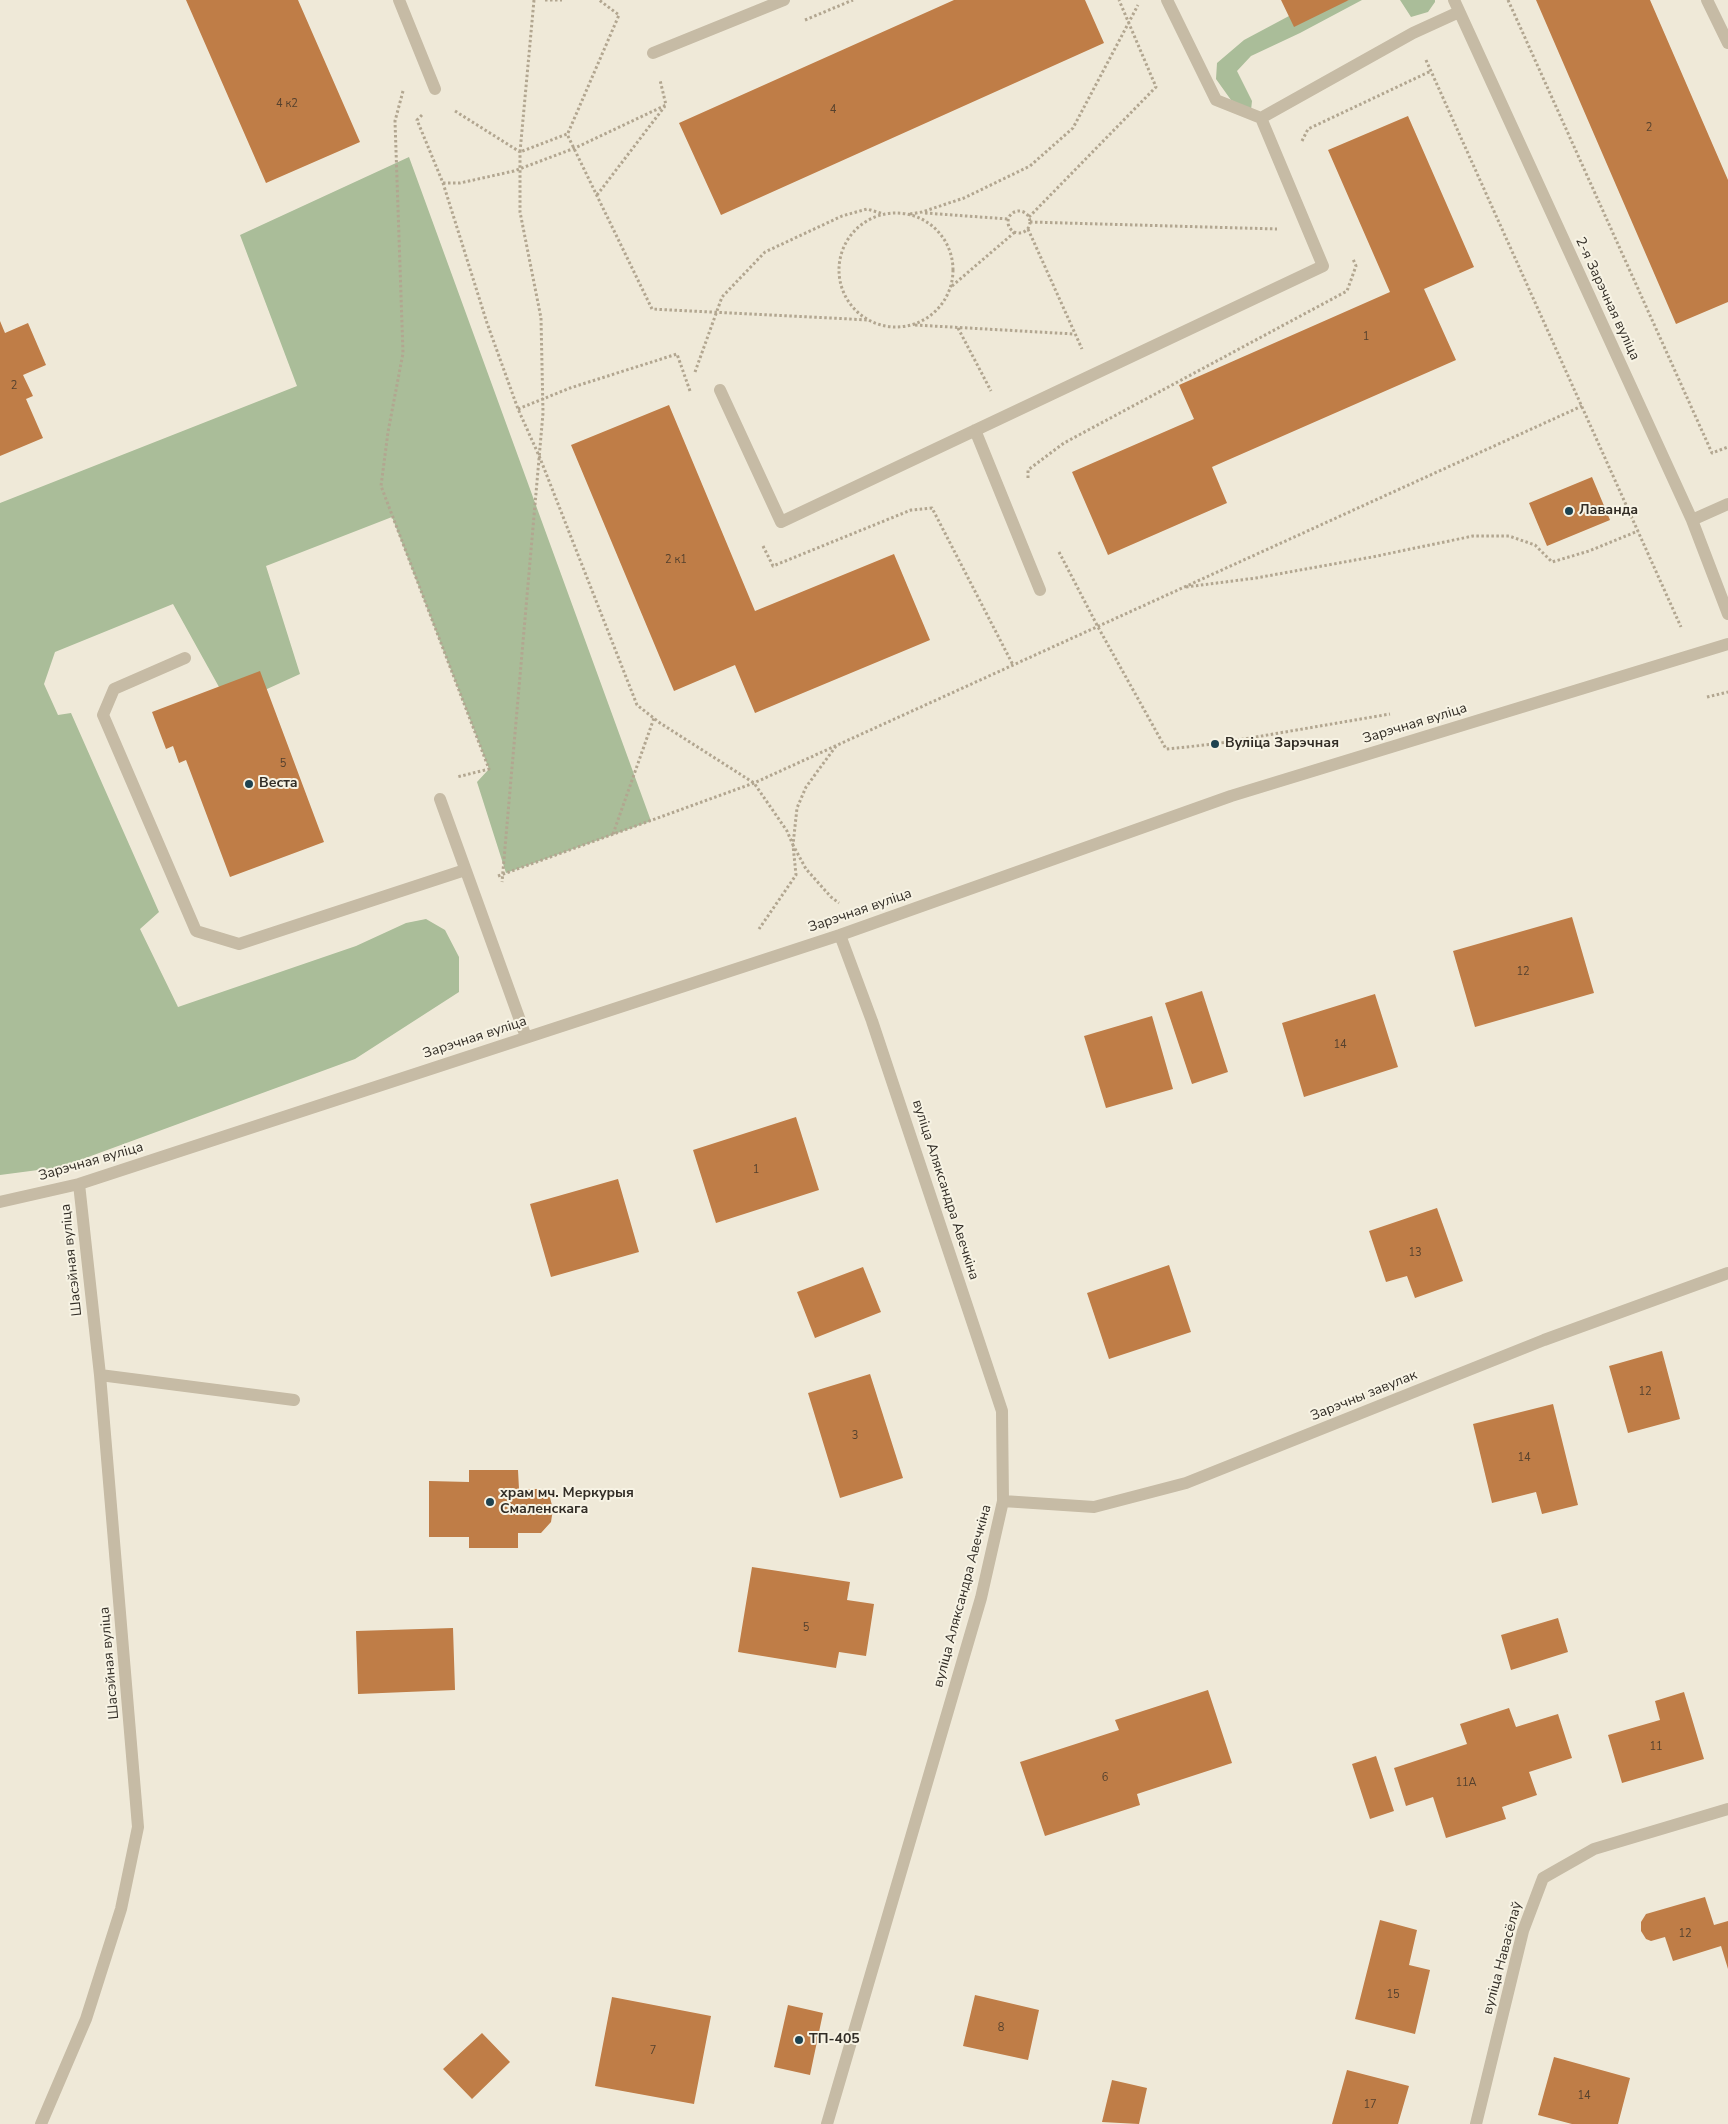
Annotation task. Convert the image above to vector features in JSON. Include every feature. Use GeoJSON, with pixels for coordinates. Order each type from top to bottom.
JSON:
{"type":"FeatureCollection","features":[{"type":"Feature","properties":{"kind":"street"},"geometry":{"type":"LineString","coordinates":[[400,0],[435,89]]}},
{"type":"Feature","properties":{"kind":"street"},"geometry":{"type":"LineString","coordinates":[[653,54],[784,0]]}},
{"type":"Feature","properties":{"kind":"street"},"geometry":{"type":"LineString","coordinates":[[720,390],[782,522],[1323,266],[1261,118],[1216,100],[1167,0]]}},
{"type":"Feature","properties":{"kind":"street"},"geometry":{"type":"LineString","coordinates":[[1707,0],[1728,44]]}},
{"type":"Feature","properties":{"kind":"street"},"geometry":{"type":"LineString","coordinates":[[1261,118],[1457,6]]}},
{"type":"Feature","properties":{"kind":"street","name":"2-я Зарэчная вуліца"},"geometry":{"type":"LineString","coordinates":[[1457,6],[1692,520],[1728,614]]}},
{"type":"Feature","properties":{"kind":"street"},"geometry":{"type":"LineString","coordinates":[[975,430],[1040,590]]}},
{"type":"Feature","properties":{"kind":"street"},"geometry":{"type":"LineString","coordinates":[[1692,520],[1728,504]]}},
{"type":"Feature","properties":{"kind":"street","name":"Зарэчная вуліца"},"geometry":{"type":"LineString","coordinates":[[0,1202],[79,1184],[840,935],[1231,796],[1728,644]]}},
{"type":"Feature","properties":{"kind":"street"},"geometry":{"type":"LineString","coordinates":[[185,658],[114,689],[103,715],[196,930],[239,944],[465,870]]}},
{"type":"Feature","properties":{"kind":"street"},"geometry":{"type":"LineString","coordinates":[[440,799],[526,1037]]}},
{"type":"Feature","properties":{"kind":"street","name":"вуліца Аляксандра Авечкіна"},"geometry":{"type":"LineString","coordinates":[[827,2124],[981,1598],[1003,1501],[1002,1411],[872,1022],[840,935]]}},
{"type":"Feature","properties":{"kind":"street","name":"Шасэйная вуліца"},"geometry":{"type":"LineString","coordinates":[[41,2124],[86,2019],[121,1909],[138,1827],[100,1375],[79,1184]]}},
{"type":"Feature","properties":{"kind":"street","name":"Зарэчны завулак"},"geometry":{"type":"LineString","coordinates":[[1003,1501],[1094,1507],[1186,1483],[1544,1340],[1728,1273]]}},
{"type":"Feature","properties":{"kind":"street"},"geometry":{"type":"LineString","coordinates":[[100,1375],[294,1400]]}},
{"type":"Feature","properties":{"kind":"street","name":"вуліца Навасёлаў"},"geometry":{"type":"LineString","coordinates":[[1476,2124],[1523,1931],[1543,1878],[1594,1849],[1728,1809]]}},
{"type":"Feature","properties":{"kind":"path"},"geometry":{"type":"LineString","coordinates":[[501,891],[543,413],[541,318],[520,212],[520,152],[534,0]]}},
{"type":"Feature","properties":{"kind":"path"},"geometry":{"type":"LineString","coordinates":[[546,0],[553,2],[562,0]]}},
{"type":"Feature","properties":{"kind":"path"},"geometry":{"type":"LineString","coordinates":[[520,152],[567,134],[620,15],[599,0]]}},
{"type":"Feature","properties":{"kind":"path"},"geometry":{"type":"LineString","coordinates":[[1029,217],[1156,87],[1119,0]]}},
{"type":"Feature","properties":{"kind":"path"},"geometry":{"type":"LineString","coordinates":[[909,214],[922,212],[964,198],[1030,166],[1073,128],[1130,25],[1140,0]]}},
{"type":"Feature","properties":{"kind":"path"},"geometry":{"type":"LineString","coordinates":[[1508,0],[1712,453],[1728,447]]}},
{"type":"Feature","properties":{"kind":"path"},"geometry":{"type":"LineString","coordinates":[[1414,32],[1684,632]]}},
{"type":"Feature","properties":{"kind":"path"},"geometry":{"type":"LineString","coordinates":[[653,54],[666,105]]}},
{"type":"Feature","properties":{"kind":"path"},"geometry":{"type":"LineString","coordinates":[[404,87],[395,121],[403,353],[388,432],[381,486],[489,769],[454,778],[456,785]]}},
{"type":"Feature","properties":{"kind":"path"},"geometry":{"type":"LineString","coordinates":[[443,183],[460,183],[520,168],[575,148],[666,105]]}},
{"type":"Feature","properties":{"kind":"path"},"geometry":{"type":"LineString","coordinates":[[597,195],[666,105]]}},
{"type":"Feature","properties":{"kind":"path"},"geometry":{"type":"LineString","coordinates":[[426,110],[416,120],[443,183],[487,323],[518,409],[540,458],[637,705],[654,718],[754,782],[787,831],[806,869],[831,897],[843,905]]}},
{"type":"Feature","properties":{"kind":"path"},"geometry":{"type":"LineString","coordinates":[[454,110],[520,152]]}},
{"type":"Feature","properties":{"kind":"path"},"geometry":{"type":"LineString","coordinates":[[567,134],[652,309],[869,320]]}},
{"type":"Feature","properties":{"kind":"path"},"geometry":{"type":"LineString","coordinates":[[689,389],[722,297],[765,252],[842,216],[868,209],[884,214]]}},
{"type":"Feature","properties":{"kind":"path"},"geometry":{"type":"LineString","coordinates":[[914,325],[931,316],[944,302],[952,286],[954,267],[950,249],[940,233],[926,221],[909,214],[897,212],[867,220],[853,232],[843,248],[838,266],[840,285],[848,302],[860,316],[877,324],[896,328],[914,325],[1074,334],[1028,229],[1029,217],[1025,212],[1018,211],[1010,214],[1008,220],[1009,228],[1015,232],[1022,233],[1028,229]]}},
{"type":"Feature","properties":{"kind":"path"},"geometry":{"type":"LineString","coordinates":[[922,212],[1008,220]]}},
{"type":"Feature","properties":{"kind":"path"},"geometry":{"type":"LineString","coordinates":[[1030,222],[1308,230]]}},
{"type":"Feature","properties":{"kind":"path"},"geometry":{"type":"LineString","coordinates":[[952,286],[1015,232]]}},
{"type":"Feature","properties":{"kind":"path"},"geometry":{"type":"LineString","coordinates":[[958,327],[1005,416]]}},
{"type":"Feature","properties":{"kind":"path"},"geometry":{"type":"LineString","coordinates":[[495,877],[754,782],[1582,406]]}},
{"type":"Feature","properties":{"kind":"path"},"geometry":{"type":"LineString","coordinates":[[1183,587],[1256,578],[1473,536],[1509,536],[1535,545],[1552,562],[1589,551],[1638,531]]}},
{"type":"Feature","properties":{"kind":"path"},"geometry":{"type":"LineString","coordinates":[[1098,627],[1166,749],[1216,744]]}},
{"type":"Feature","properties":{"kind":"path"},"geometry":{"type":"LineString","coordinates":[[1707,697],[1728,692]]}},
{"type":"Feature","properties":{"kind":"path"},"geometry":{"type":"LineString","coordinates":[[612,834],[654,718]]}},
{"type":"Feature","properties":{"kind":"path"},"geometry":{"type":"LineString","coordinates":[[755,936],[796,875],[794,845],[797,808],[806,787],[836,745]]}},
{"type":"Feature","properties":{"kind":"green space"},"geometry":{"type":"Polygon","coordinates":[[[1349,0],[1362,0],[1300,33],[1251,56],[1237,71],[1252,101],[1251,110],[1231,100],[1216,79],[1217,63],[1244,40],[1289,16],[1349,0]]]}},
{"type":"Feature","properties":{"kind":"green space"},"geometry":{"type":"Polygon","coordinates":[[[1400,0],[1435,0],[1435,2],[1428,12],[1411,17],[1400,0]]]}},
{"type":"Feature","properties":{"kind":"green space"},"geometry":{"type":"Polygon","coordinates":[[[409,157],[651,821],[506,873],[477,782],[489,769],[392,517],[266,566],[300,674],[267,689],[219,687],[173,604],[55,652],[44,684],[58,715],[71,713],[159,912],[140,929],[178,1007],[356,946],[406,923],[426,919],[445,930],[459,957],[459,992],[355,1059],[61,1167],[0,1175],[0,503],[297,386],[240,235],[409,157]]]}},
{"type":"Feature","properties":{"kind":"building"},"geometry":{"type":"Polygon","coordinates":[[[186,0],[298,0],[360,142],[266,183],[186,0]]]}},
{"type":"Feature","properties":{"kind":"building"},"geometry":{"type":"Polygon","coordinates":[[[954,0],[1085,0],[1104,43],[721,215],[679,123],[954,0]]]}},
{"type":"Feature","properties":{"kind":"building"},"geometry":{"type":"Polygon","coordinates":[[[1281,0],[1349,0],[1294,27],[1281,0]]]}},
{"type":"Feature","properties":{"kind":"building"},"geometry":{"type":"Polygon","coordinates":[[[1536,0],[1650,0],[1728,180],[1728,302],[1676,324],[1536,0]]]}},
{"type":"Feature","properties":{"kind":"building"},"geometry":{"type":"Polygon","coordinates":[[[1408,116],[1474,267],[1424,289],[1456,360],[1212,467],[1227,503],[1108,555],[1072,472],[1194,419],[1179,385],[1390,292],[1328,150],[1408,116]]]}},
{"type":"Feature","properties":{"kind":"building"},"geometry":{"type":"Polygon","coordinates":[[[0,321],[5,333],[28,323],[46,365],[23,375],[33,396],[26,399],[43,438],[0,456],[0,321]]]}},
{"type":"Feature","properties":{"kind":"building"},"geometry":{"type":"Polygon","coordinates":[[[669,405],[755,611],[894,554],[930,640],[755,713],[735,665],[674,691],[571,445],[669,405]]]}},
{"type":"Feature","properties":{"kind":"building","name":"Лаванда"},"geometry":{"type":"Polygon","coordinates":[[[1592,477],[1610,520],[1547,546],[1529,503],[1592,477]]]}},
{"type":"Feature","properties":{"kind":"building","name":"Веста"},"geometry":{"type":"Polygon","coordinates":[[[260,671],[324,842],[230,877],[186,760],[179,763],[173,746],[166,749],[152,712],[260,671]]]}},
{"type":"Feature","properties":{"kind":"building"},"geometry":{"type":"Polygon","coordinates":[[[1572,917],[1594,993],[1475,1027],[1453,951],[1572,917]]]}},
{"type":"Feature","properties":{"kind":"building"},"geometry":{"type":"Polygon","coordinates":[[[1202,991],[1228,1072],[1192,1084],[1165,1003],[1202,991]]]}},
{"type":"Feature","properties":{"kind":"building"},"geometry":{"type":"Polygon","coordinates":[[[1375,994],[1398,1067],[1304,1097],[1282,1023],[1375,994]]]}},
{"type":"Feature","properties":{"kind":"building"},"geometry":{"type":"Polygon","coordinates":[[[1152,1016],[1173,1089],[1106,1108],[1084,1036],[1152,1016]]]}},
{"type":"Feature","properties":{"kind":"building"},"geometry":{"type":"Polygon","coordinates":[[[796,1117],[819,1190],[716,1223],[693,1150],[796,1117]]]}},
{"type":"Feature","properties":{"kind":"building"},"geometry":{"type":"Polygon","coordinates":[[[618,1179],[639,1252],[551,1277],[530,1204],[618,1179]]]}},
{"type":"Feature","properties":{"kind":"building"},"geometry":{"type":"Polygon","coordinates":[[[1437,1208],[1463,1281],[1415,1298],[1407,1276],[1386,1282],[1369,1231],[1437,1208]]]}},
{"type":"Feature","properties":{"kind":"building"},"geometry":{"type":"Polygon","coordinates":[[[1169,1265],[1191,1332],[1109,1359],[1087,1293],[1169,1265]]]}},
{"type":"Feature","properties":{"kind":"building"},"geometry":{"type":"Polygon","coordinates":[[[863,1267],[881,1312],[815,1338],[797,1292],[863,1267]]]}},
{"type":"Feature","properties":{"kind":"building"},"geometry":{"type":"Polygon","coordinates":[[[1662,1351],[1680,1419],[1628,1433],[1609,1366],[1662,1351]]]}},
{"type":"Feature","properties":{"kind":"building"},"geometry":{"type":"Polygon","coordinates":[[[870,1374],[903,1478],[840,1498],[808,1393],[870,1374]]]}},
{"type":"Feature","properties":{"kind":"building"},"geometry":{"type":"Polygon","coordinates":[[[1553,1404],[1578,1505],[1542,1514],[1536,1492],[1492,1503],[1473,1424],[1553,1404]]]}},
{"type":"Feature","properties":{"kind":"building","name":"храм мч. Меркурыя Смаленскага"},"geometry":{"type":"Polygon","coordinates":[[[469,1470],[518,1470],[519,1489],[538,1489],[549,1494],[553,1509],[551,1522],[541,1533],[518,1533],[518,1548],[469,1548],[469,1537],[429,1537],[429,1481],[469,1482],[469,1470]]]}},
{"type":"Feature","properties":{"kind":"building"},"geometry":{"type":"Polygon","coordinates":[[[752,1567],[850,1582],[847,1600],[874,1604],[866,1656],[839,1652],[836,1668],[738,1652],[752,1567]]]}},
{"type":"Feature","properties":{"kind":"building"},"geometry":{"type":"Polygon","coordinates":[[[1558,1618],[1568,1652],[1511,1670],[1501,1635],[1558,1618]]]}},
{"type":"Feature","properties":{"kind":"building"},"geometry":{"type":"Polygon","coordinates":[[[453,1628],[455,1690],[358,1694],[356,1631],[453,1628]]]}},
{"type":"Feature","properties":{"kind":"building"},"geometry":{"type":"Polygon","coordinates":[[[1208,1690],[1232,1763],[1137,1794],[1140,1805],[1045,1836],[1020,1762],[1119,1730],[1115,1720],[1208,1690]]]}},
{"type":"Feature","properties":{"kind":"building"},"geometry":{"type":"Polygon","coordinates":[[[1684,1692],[1704,1759],[1622,1783],[1608,1735],[1660,1720],[1655,1701],[1684,1692]]]}},
{"type":"Feature","properties":{"kind":"building"},"geometry":{"type":"Polygon","coordinates":[[[1509,1708],[1516,1727],[1558,1714],[1572,1758],[1529,1772],[1537,1795],[1502,1807],[1506,1819],[1446,1838],[1433,1797],[1406,1806],[1394,1768],[1467,1744],[1460,1724],[1509,1708]]]}},
{"type":"Feature","properties":{"kind":"building"},"geometry":{"type":"Polygon","coordinates":[[[1376,1756],[1394,1811],[1370,1819],[1352,1764],[1376,1756]]]}},
{"type":"Feature","properties":{"kind":"building"},"geometry":{"type":"Polygon","coordinates":[[[1705,1897],[1714,1925],[1728,1921],[1728,1969],[1721,1946],[1673,1961],[1665,1937],[1651,1941],[1646,1939],[1641,1931],[1641,1922],[1646,1914],[1705,1897]]]}},
{"type":"Feature","properties":{"kind":"building"},"geometry":{"type":"Polygon","coordinates":[[[1380,1920],[1417,1930],[1409,1965],[1430,1970],[1415,2034],[1355,2019],[1380,1920]]]}},
{"type":"Feature","properties":{"kind":"building"},"geometry":{"type":"Polygon","coordinates":[[[975,1995],[1039,2010],[1028,2060],[963,2046],[975,1995]]]}},
{"type":"Feature","properties":{"kind":"building"},"geometry":{"type":"Polygon","coordinates":[[[612,1997],[711,2016],[694,2104],[595,2086],[612,1997]]]}},
{"type":"Feature","properties":{"kind":"building","name":"ТП-405"},"geometry":{"type":"Polygon","coordinates":[[[788,2005],[823,2013],[810,2075],[774,2067],[788,2005]]]}},
{"type":"Feature","properties":{"kind":"building"},"geometry":{"type":"Polygon","coordinates":[[[482,2033],[510,2062],[472,2099],[443,2069],[482,2033]]]}},
{"type":"Feature","properties":{"kind":"building"},"geometry":{"type":"Polygon","coordinates":[[[1554,2057],[1630,2078],[1618,2124],[1572,2124],[1538,2115],[1554,2057]]]}},
{"type":"Feature","properties":{"kind":"building"},"geometry":{"type":"Polygon","coordinates":[[[1347,2070],[1409,2086],[1398,2124],[1332,2124],[1347,2070]]]}},
{"type":"Feature","properties":{"kind":"building"},"geometry":{"type":"Polygon","coordinates":[[[1112,2080],[1147,2088],[1139,2124],[1102,2122],[1112,2080]]]}},
{"type":"Feature","properties":{"kind":"place","name":"Лаванда"},"geometry":{"type":"Point","coordinates":[1569,511]}},
{"type":"Feature","properties":{"kind":"place","name":"Вуліца Зарэчная"},"geometry":{"type":"Point","coordinates":[1215,744]}},
{"type":"Feature","properties":{"kind":"place","name":"Веста"},"geometry":{"type":"Point","coordinates":[249,784]}},
{"type":"Feature","properties":{"kind":"place","name":"храм мч. Меркурыя Смаленскага"},"geometry":{"type":"Point","coordinates":[490,1502]}},
{"type":"Feature","properties":{"kind":"place","name":"ТП-405"},"geometry":{"type":"Point","coordinates":[799,2040]}}]}
